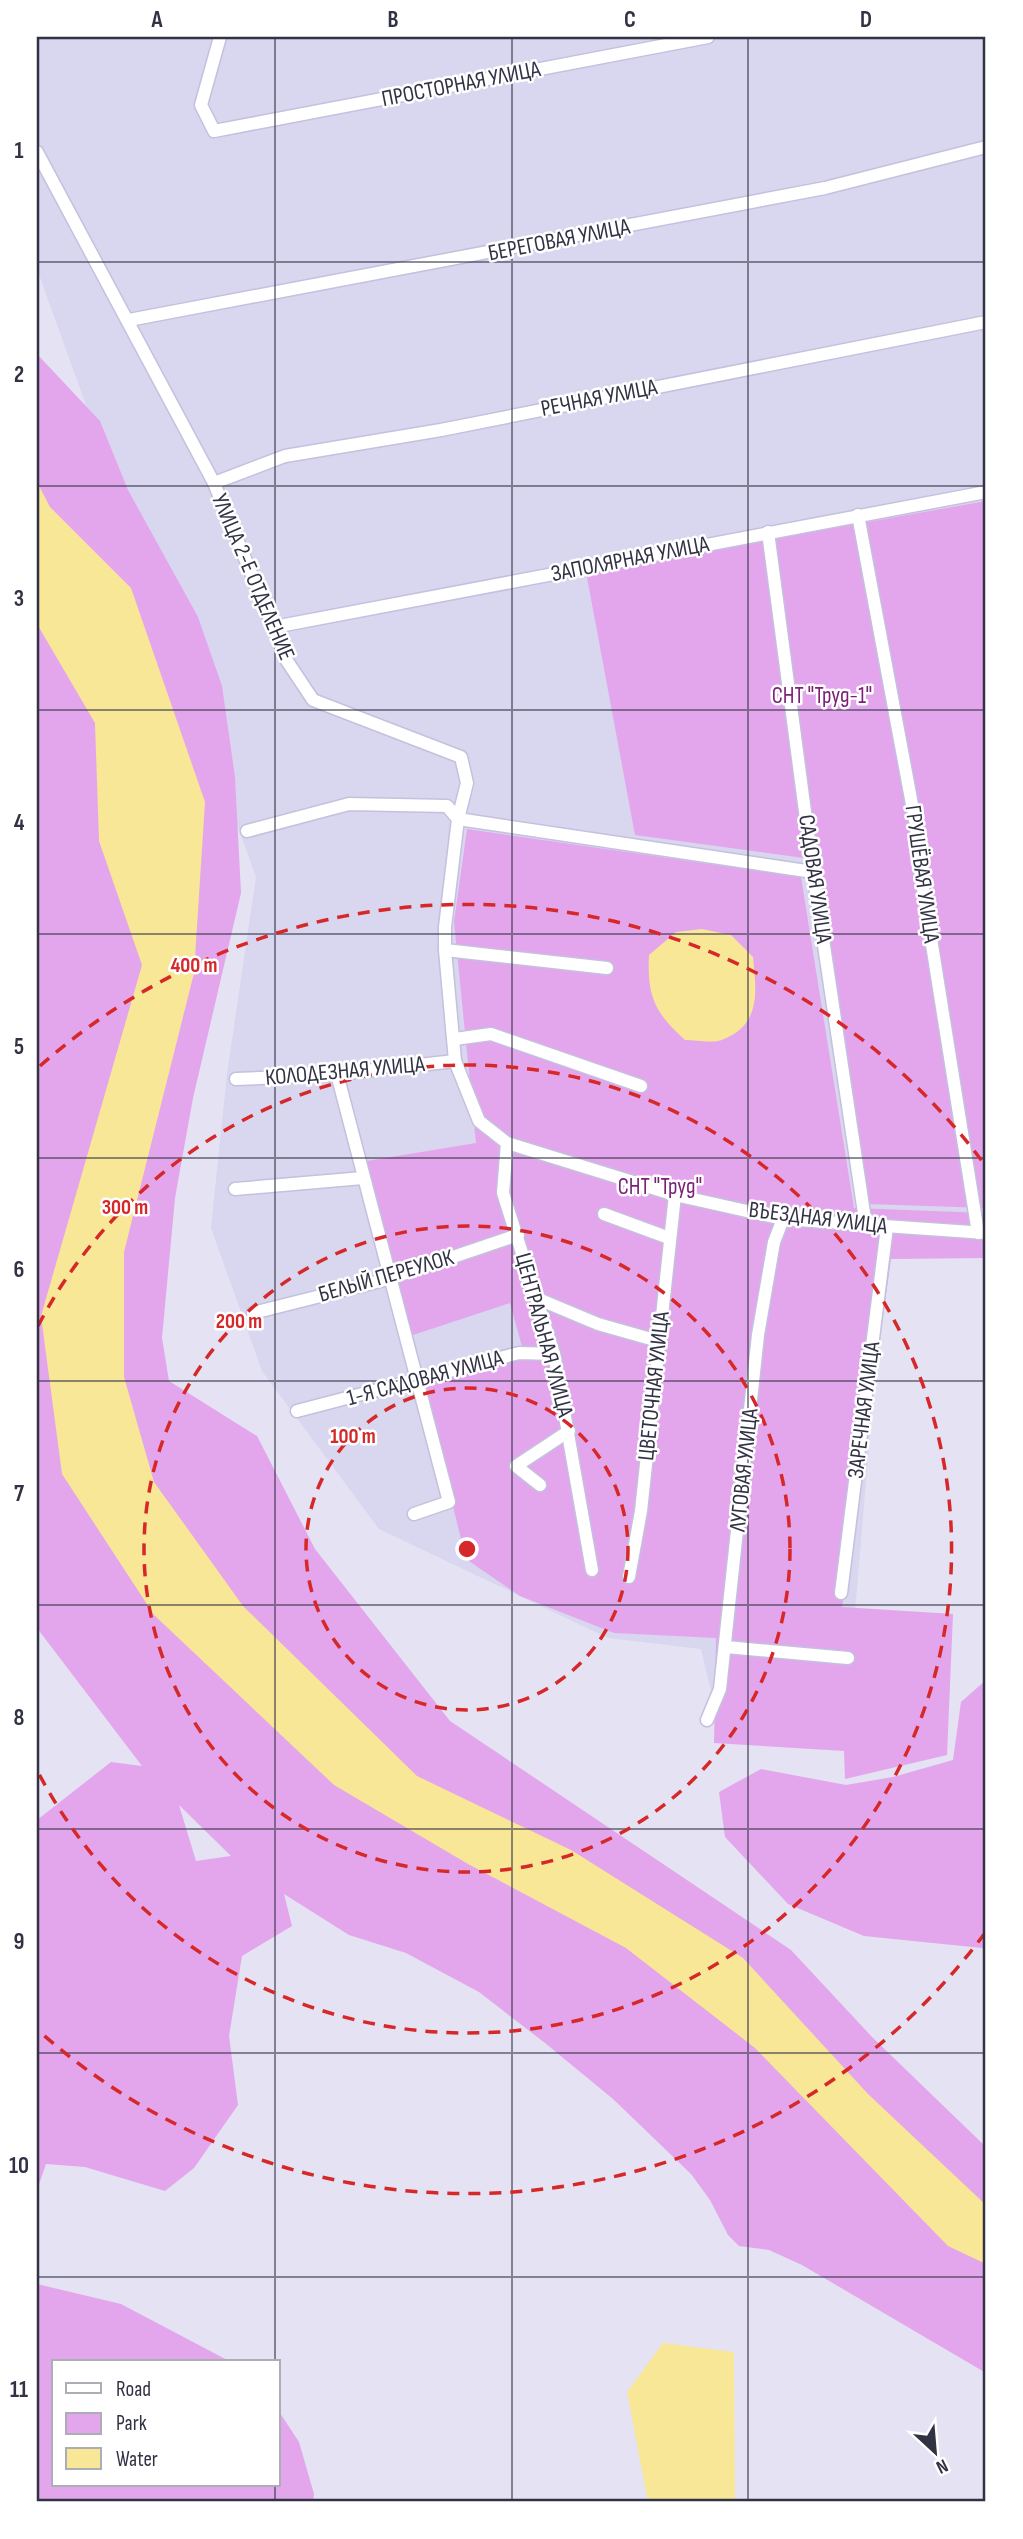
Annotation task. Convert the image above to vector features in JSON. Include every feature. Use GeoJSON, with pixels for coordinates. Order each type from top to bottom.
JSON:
{"type":"FeatureCollection","features":[{"type":"Feature","properties":{"kind":"street","name":"ПРОСТОРНАЯ УЛИЦА"},"geometry":{"type":"LineString","coordinates":[[220,37],[201,105],[214,131],[708,37]]}},
{"type":"Feature","properties":{"kind":"street","name":"БЕРЕГОВАЯ УЛИЦА"},"geometry":{"type":"LineString","coordinates":[[129,320],[825,188],[986,147]]}},
{"type":"Feature","properties":{"kind":"street","name":"УЛИЦА 2-Е ОТДЕЛЕНИЕ"},"geometry":{"type":"LineString","coordinates":[[37,152],[215,483],[287,661],[313,700],[461,757],[467,783],[458,819],[445,927],[455,1061]]}},
{"type":"Feature","properties":{"kind":"street","name":"РЕЧНАЯ УЛИЦА"},"geometry":{"type":"LineString","coordinates":[[215,483],[285,456],[440,430],[986,322]]}},
{"type":"Feature","properties":{"kind":"street","name":"ЗАПОЛЯРНАЯ УЛИЦА"},"geometry":{"type":"LineString","coordinates":[[274,627],[986,492]]}},
{"type":"Feature","properties":{"kind":"street","name":"ГРУШЁВАЯ УЛИЦА"},"geometry":{"type":"LineString","coordinates":[[858,515],[916,826],[918,857],[982,1233]]}},
{"type":"Feature","properties":{"kind":"street","name":"САДОВАЯ УЛИЦА"},"geometry":{"type":"LineString","coordinates":[[768,532],[813,872],[866,1226]]}},
{"type":"Feature","properties":{"kind":"street"},"geometry":{"type":"LineString","coordinates":[[247,831],[349,804],[447,806],[458,819],[813,872]]}},
{"type":"Feature","properties":{"kind":"street"},"geometry":{"type":"LineString","coordinates":[[445,950],[607,968]]}},
{"type":"Feature","properties":{"kind":"street"},"geometry":{"type":"LineString","coordinates":[[455,1040],[491,1034],[641,1086]]}},
{"type":"Feature","properties":{"kind":"street","name":"ВЪЕЗДНАЯ УЛИЦА"},"geometry":{"type":"LineString","coordinates":[[455,1061],[479,1121],[508,1143],[676,1195],[783,1219],[982,1233]]}},
{"type":"Feature","properties":{"kind":"street","name":"КОЛОДЕЗНАЯ УЛИЦА"},"geometry":{"type":"LineString","coordinates":[[236,1079],[337,1074],[455,1061]]}},
{"type":"Feature","properties":{"kind":"street"},"geometry":{"type":"LineString","coordinates":[[337,1074],[388,1279],[449,1502],[414,1514]]}},
{"type":"Feature","properties":{"kind":"street","name":"ЦЕНТРАЛЬНАЯ УЛИЦА"},"geometry":{"type":"LineString","coordinates":[[508,1143],[503,1193],[554,1354],[592,1570]]}},
{"type":"Feature","properties":{"kind":"street"},"geometry":{"type":"LineString","coordinates":[[235,1189],[363,1178]]}},
{"type":"Feature","properties":{"kind":"street","name":"ЦВЕТОЧНАЯ УЛИЦА"},"geometry":{"type":"LineString","coordinates":[[629,1577],[641,1511],[669,1238],[676,1195]]}},
{"type":"Feature","properties":{"kind":"street"},"geometry":{"type":"LineString","coordinates":[[604,1214],[669,1238]]}},
{"type":"Feature","properties":{"kind":"street","name":"ЛУГОВАЯ УЛИЦА"},"geometry":{"type":"LineString","coordinates":[[706,1720],[720,1689],[758,1335],[774,1242],[783,1219]]}},
{"type":"Feature","properties":{"kind":"street","name":"ЗАРЕЧНАЯ УЛИЦА"},"geometry":{"type":"LineString","coordinates":[[841,1593],[887,1227]]}},
{"type":"Feature","properties":{"kind":"street","name":"БЕЛЫЙ ПЕРЕУЛОК"},"geometry":{"type":"LineString","coordinates":[[253,1313],[388,1279],[518,1235]]}},
{"type":"Feature","properties":{"kind":"street"},"geometry":{"type":"LineString","coordinates":[[536,1298],[598,1324],[658,1341]]}},
{"type":"Feature","properties":{"kind":"street","name":"1-Я САДОВАЯ УЛИЦА"},"geometry":{"type":"LineString","coordinates":[[297,1411],[519,1353],[554,1354]]}},
{"type":"Feature","properties":{"kind":"street"},"geometry":{"type":"LineString","coordinates":[[540,1485],[516,1466],[569,1431]]}},
{"type":"Feature","properties":{"kind":"street"},"geometry":{"type":"LineString","coordinates":[[726,1647],[848,1658]]}},
{"type":"Feature","properties":{"kind":"shaded area"},"geometry":{"type":"Polygon","coordinates":[[[37,37],[986,37],[986,1228],[886,1245],[845,1730],[718,1720],[701,1649],[608,1638],[379,1529],[262,1371],[211,1228],[227,1074],[256,877],[37,269],[37,37]]]}},
{"type":"Feature","properties":{"kind":"green space"},"geometry":{"type":"Polygon","coordinates":[[[37,354],[100,421],[128,490],[198,617],[222,686],[235,777],[241,893],[193,1098],[175,1198],[162,1338],[169,1381],[257,1436],[315,1549],[450,1721],[791,1950],[872,2037],[986,2147],[986,2373],[802,2265],[769,2250],[739,2246],[728,2235],[710,2200],[691,2174],[613,2099],[545,2043],[479,1992],[406,1953],[349,1935],[284,1894],[292,1926],[242,1956],[229,2036],[238,2105],[194,2168],[165,2191],[85,2167],[46,2164],[37,2190],[37,1820],[111,1762],[142,1766],[37,1628],[37,354]],[[179,1805],[196,1861],[231,1856],[179,1805]]]}},
{"type":"Feature","properties":{"kind":"green space","name":"СНТ \"Труд-1\""},"geometry":{"type":"Polygon","coordinates":[[[986,501],[986,1208],[867,1204],[811,859],[635,835],[586,572],[986,501]]]}},
{"type":"Feature","properties":{"kind":"green space","name":"СНТ \"Труд\""},"geometry":{"type":"Polygon","coordinates":[[[467,829],[801,877],[854,1208],[986,1213],[986,1258],[891,1259],[842,1607],[953,1614],[947,1755],[845,1779],[844,1751],[714,1743],[716,1638],[614,1633],[520,1596],[466,1559],[423,1385],[524,1354],[510,1303],[410,1336],[367,1161],[476,1143],[454,922],[467,829]]]}},
{"type":"Feature","properties":{"kind":"green space"},"geometry":{"type":"Polygon","coordinates":[[[986,1680],[986,1951],[982,1948],[864,1936],[788,1904],[725,1837],[719,1792],[761,1769],[846,1785],[893,1777],[953,1760],[961,1702],[986,1680]]]}},
{"type":"Feature","properties":{"kind":"green space"},"geometry":{"type":"Polygon","coordinates":[[[37,2284],[121,2304],[227,2360],[52,2360],[52,2486],[280,2486],[280,2413],[299,2442],[314,2494],[313,2502],[37,2502],[37,2284]]]}},
{"type":"Feature","properties":{"kind":"water"},"geometry":{"type":"Polygon","coordinates":[[[37,482],[50,507],[131,588],[205,802],[194,973],[124,1252],[124,1377],[154,1482],[243,1606],[417,1776],[571,1850],[743,1958],[868,2094],[986,2205],[986,2264],[948,2246],[755,2048],[626,1948],[468,1864],[334,1785],[154,1615],[62,1474],[41,1316],[142,965],[99,841],[95,723],[37,624],[37,482]]]}},
{"type":"Feature","properties":{"kind":"water"},"geometry":{"type":"Polygon","coordinates":[[[702,929],[731,935],[753,957],[755,993],[751,1015],[736,1032],[716,1041],[685,1040],[659,1012],[649,982],[649,955],[676,932],[702,929]]]}},
{"type":"Feature","properties":{"kind":"water"},"geometry":{"type":"Polygon","coordinates":[[[663,2343],[734,2352],[735,2502],[648,2502],[627,2392],[663,2343]]]}}]}
